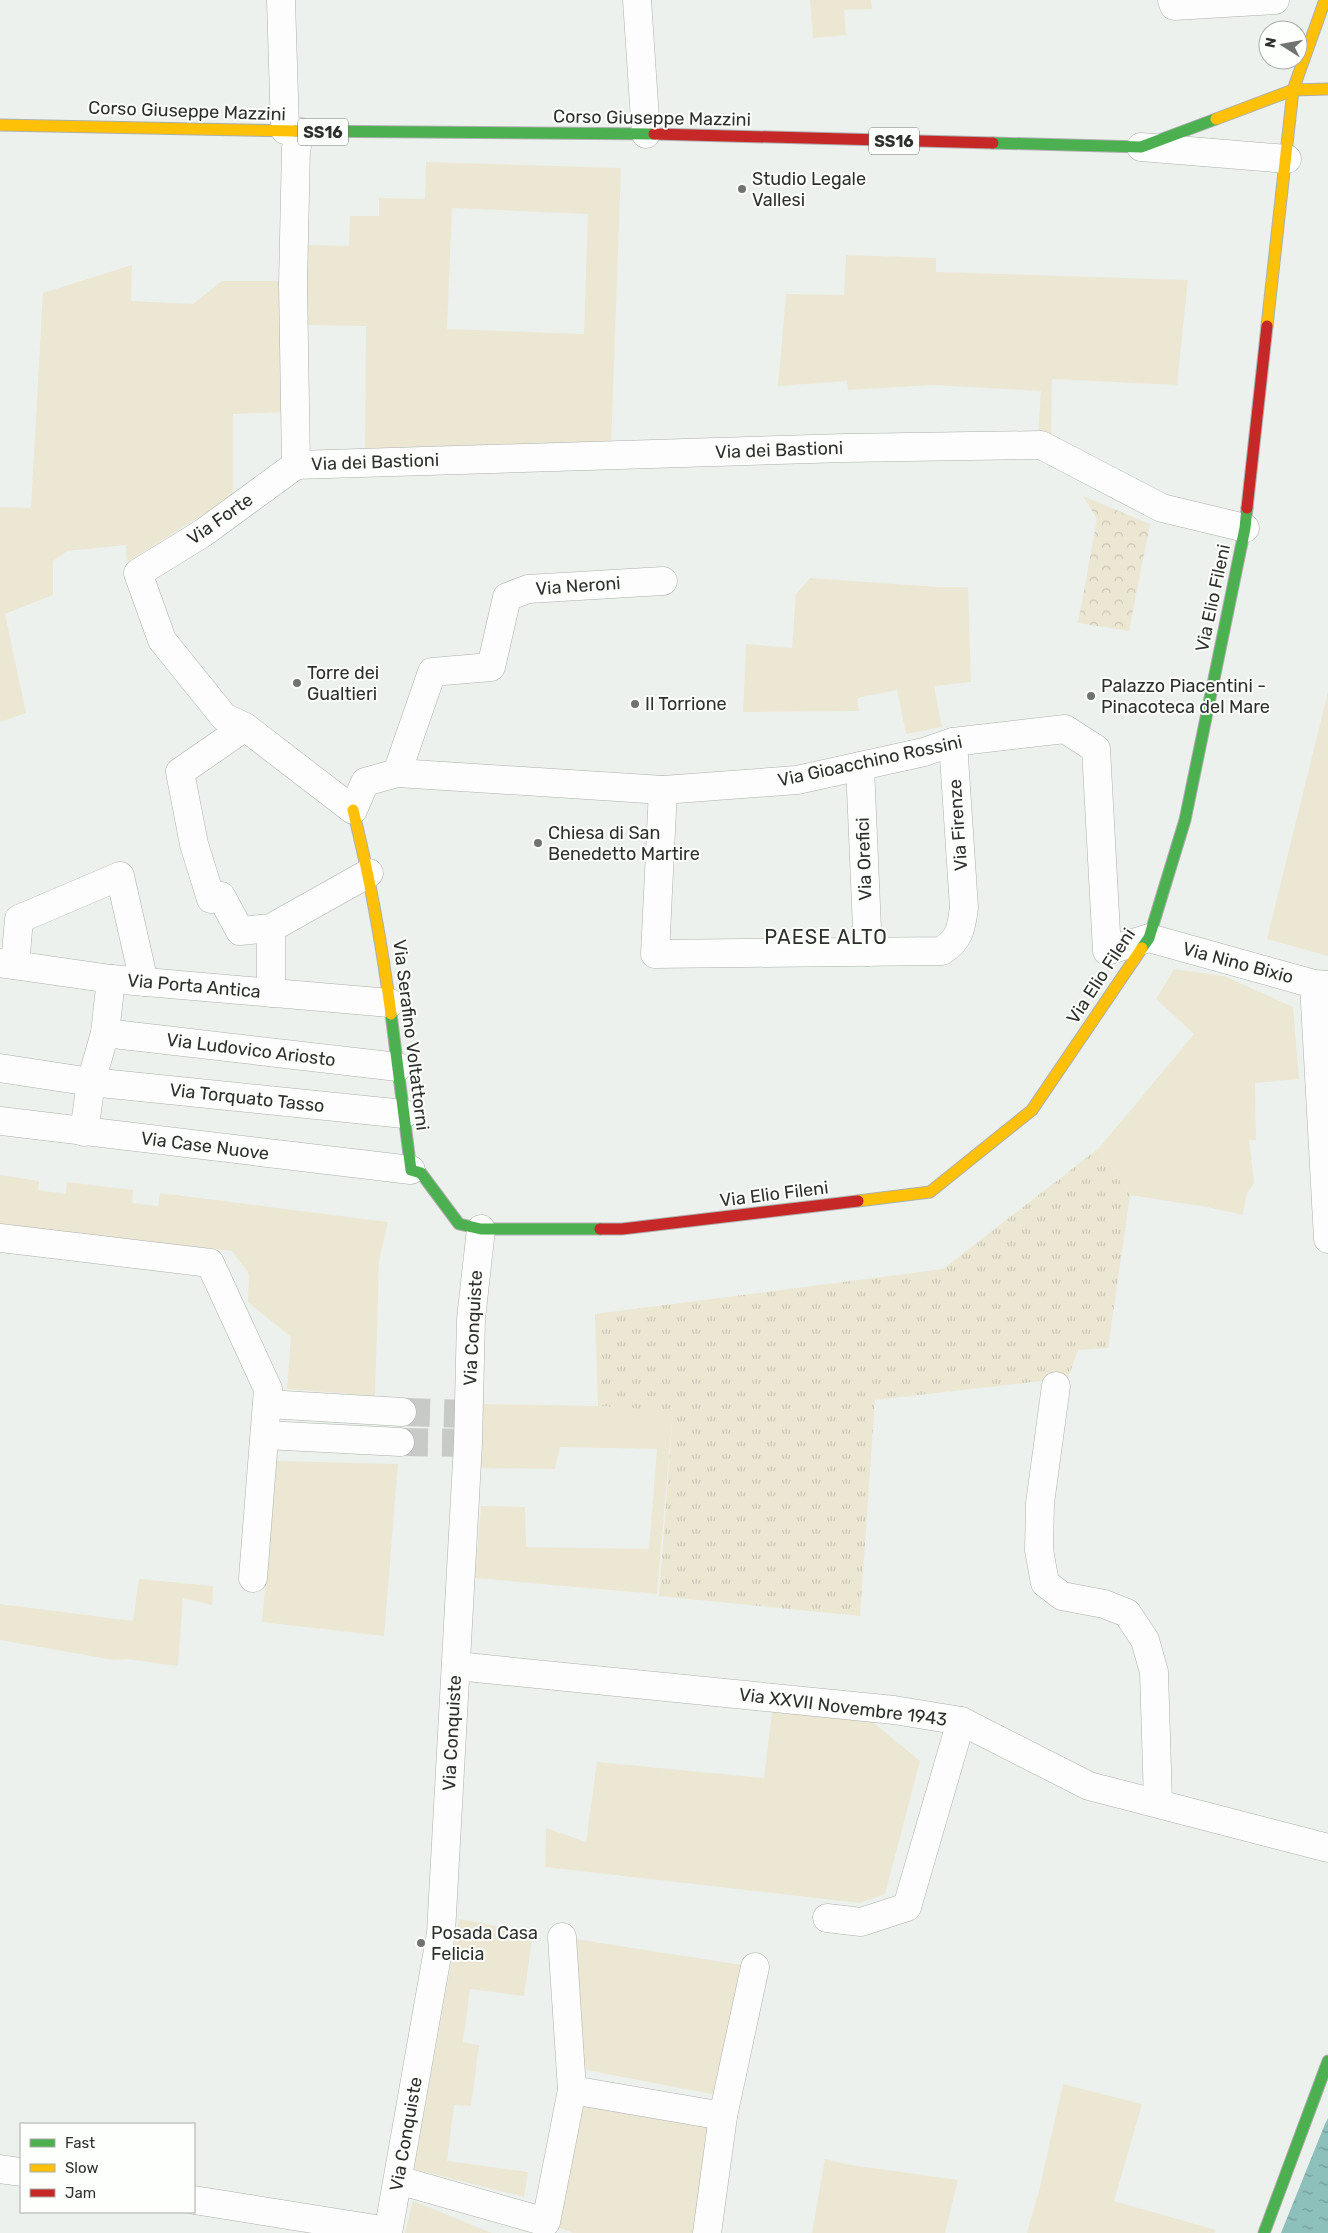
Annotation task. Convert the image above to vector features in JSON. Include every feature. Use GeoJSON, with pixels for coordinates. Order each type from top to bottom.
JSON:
{"type":"FeatureCollection","features":[{"type":"Feature","properties":{"kind":"street"},"geometry":{"type":"LineString","coordinates":[[281,0],[296,148],[293,274],[296,465]]}},
{"type":"Feature","properties":{"kind":"street"},"geometry":{"type":"LineString","coordinates":[[636,0],[646,134]]}},
{"type":"Feature","properties":{"kind":"street"},"geometry":{"type":"LineString","coordinates":[[1172,0],[1174,6],[1275,0]]}},
{"type":"Feature","properties":{"kind":"street","name":"Via Elio Fileni"},"geometry":{"type":"LineString","coordinates":[[481,1229],[622,1229],[930,1192],[1032,1110],[1149,938],[1185,820],[1245,528],[1294,90],[1325,0]]}},
{"type":"Feature","properties":{"kind":"street","name":"SS16"},"geometry":{"type":"LineString","coordinates":[[1294,90],[1328,89]]}},
{"type":"Feature","properties":{"kind":"street","name":"Corso Giuseppe Mazzini"},"geometry":{"type":"LineString","coordinates":[[0,125],[294,131],[646,134],[1141,147],[1294,90]]}},
{"type":"Feature","properties":{"kind":"street"},"geometry":{"type":"LineString","coordinates":[[1141,147],[1287,159]]}},
{"type":"Feature","properties":{"kind":"street","name":"Via dei Bastioni"},"geometry":{"type":"LineString","coordinates":[[296,465],[835,448],[1041,445],[1162,508],[1245,528]]}},
{"type":"Feature","properties":{"kind":"street","name":"Via Forte"},"geometry":{"type":"LineString","coordinates":[[296,465],[203,533],[138,573],[162,640],[224,717],[245,727],[352,810]]}},
{"type":"Feature","properties":{"kind":"street","name":"Via Neroni"},"geometry":{"type":"LineString","coordinates":[[397,773],[432,672],[491,667],[507,597],[528,589],[663,580]]}},
{"type":"Feature","properties":{"kind":"street"},"geometry":{"type":"LineString","coordinates":[[245,727],[180,772],[194,844],[211,899],[221,896],[240,931],[271,928],[369,873]]}},
{"type":"Feature","properties":{"kind":"street","name":"Via Gioacchino Rossini"},"geometry":{"type":"LineString","coordinates":[[352,810],[365,782],[397,773],[663,790],[798,780],[924,752],[953,742],[1065,729],[1096,749],[1107,951],[1149,938]]}},
{"type":"Feature","properties":{"kind":"street","name":"Via Firenze"},"geometry":{"type":"LineString","coordinates":[[663,790],[655,954],[942,951],[955,942],[962,924],[964,908],[953,742]]}},
{"type":"Feature","properties":{"kind":"street","name":"Via Orefici"},"geometry":{"type":"LineString","coordinates":[[860,766],[868,952]]}},
{"type":"Feature","properties":{"kind":"street","name":"Via Serafino Voltattorni"},"geometry":{"type":"LineString","coordinates":[[352,810],[369,873],[380,932],[411,1170]]}},
{"type":"Feature","properties":{"kind":"street"},"geometry":{"type":"LineString","coordinates":[[8,964],[19,918],[120,876],[144,982]]}},
{"type":"Feature","properties":{"kind":"street"},"geometry":{"type":"LineString","coordinates":[[271,928],[271,993]]}},
{"type":"Feature","properties":{"kind":"street","name":"Via Nino Bixio"},"geometry":{"type":"LineString","coordinates":[[1149,938],[1321,984]]}},
{"type":"Feature","properties":{"kind":"street","name":"Via Porta Antica"},"geometry":{"type":"LineString","coordinates":[[8,964],[111,979],[390,1003]]}},
{"type":"Feature","properties":{"kind":"street"},"geometry":{"type":"LineString","coordinates":[[84,1132],[91,1082],[105,1033],[111,979]]}},
{"type":"Feature","properties":{"kind":"street"},"geometry":{"type":"LineString","coordinates":[[1321,984],[1328,1239]]}},
{"type":"Feature","properties":{"kind":"street","name":"Via Ludovico Ariosto"},"geometry":{"type":"LineString","coordinates":[[105,1033],[398,1067]]}},
{"type":"Feature","properties":{"kind":"street","name":"Via Torquato Tasso"},"geometry":{"type":"LineString","coordinates":[[0,1068],[91,1082],[404,1114]]}},
{"type":"Feature","properties":{"kind":"street","name":"Via Case Nuove"},"geometry":{"type":"LineString","coordinates":[[0,1121],[411,1170]]}},
{"type":"Feature","properties":{"kind":"street"},"geometry":{"type":"LineString","coordinates":[[411,1170],[421,1173],[459,1224],[481,1229]]}},
{"type":"Feature","properties":{"kind":"street","name":"Via Conquiste"},"geometry":{"type":"LineString","coordinates":[[388,2232],[441,1932],[468,1443],[471,1320],[481,1229]]}},
{"type":"Feature","properties":{"kind":"street"},"geometry":{"type":"LineString","coordinates":[[0,1238],[210,1263],[268,1389],[253,1578]]}},
{"type":"Feature","properties":{"kind":"street"},"geometry":{"type":"LineString","coordinates":[[1056,1386],[1040,1503],[1039,1550],[1045,1583],[1062,1596],[1104,1604],[1127,1613],[1145,1640],[1154,1672],[1158,1802]]}},
{"type":"Feature","properties":{"kind":"street"},"geometry":{"type":"LineString","coordinates":[[267,1404],[402,1412]]}},
{"type":"Feature","properties":{"kind":"street"},"geometry":{"type":"LineString","coordinates":[[265,1435],[400,1442]]}},
{"type":"Feature","properties":{"kind":"street","name":"Via XXVII Novembre 1943"},"geometry":{"type":"LineString","coordinates":[[456,1666],[894,1710],[961,1720],[1089,1786],[1158,1802],[1328,1848]]}},
{"type":"Feature","properties":{"kind":"street"},"geometry":{"type":"LineString","coordinates":[[828,1918],[861,1922],[907,1907],[961,1720]]}},
{"type":"Feature","properties":{"kind":"street"},"geometry":{"type":"LineString","coordinates":[[398,2180],[546,2222],[572,2090],[562,1937]]}},
{"type":"Feature","properties":{"kind":"street"},"geometry":{"type":"LineString","coordinates":[[707,2233],[723,2116],[755,1967]]}},
{"type":"Feature","properties":{"kind":"street"},"geometry":{"type":"LineString","coordinates":[[1264,2233],[1328,2061]]}},
{"type":"Feature","properties":{"kind":"street"},"geometry":{"type":"LineString","coordinates":[[572,2090],[723,2116]]}},
{"type":"Feature","properties":{"kind":"street"},"geometry":{"type":"LineString","coordinates":[[0,2169],[20,2172]]}},
{"type":"Feature","properties":{"kind":"street"},"geometry":{"type":"LineString","coordinates":[[195,2200],[388,2232]]}},
{"type":"Feature","properties":{"kind":"green space"},"geometry":{"type":"Polygon","coordinates":[[[810,0],[871,0],[872,9],[844,10],[846,35],[813,38],[810,0]]]}},
{"type":"Feature","properties":{"kind":"green space"},"geometry":{"type":"Polygon","coordinates":[[[426,162],[621,168],[611,446],[365,452],[366,326],[306,325],[306,245],[349,246],[350,216],[379,216],[379,198],[425,199],[426,162]],[[452,208],[447,329],[584,334],[588,214],[452,208]]]}},
{"type":"Feature","properties":{"kind":"green space"},"geometry":{"type":"Polygon","coordinates":[[[846,255],[936,258],[936,272],[1188,280],[1177,385],[1052,379],[1051,439],[1038,435],[1041,391],[934,385],[848,390],[847,381],[778,386],[786,294],[844,295],[846,255]]]}},
{"type":"Feature","properties":{"kind":"green space"},"geometry":{"type":"Polygon","coordinates":[[[132,265],[131,301],[193,304],[222,281],[283,281],[283,412],[233,414],[233,496],[127,562],[126,545],[67,551],[53,561],[53,595],[5,614],[26,713],[0,722],[0,507],[31,508],[43,293],[132,265]]]}},
{"type":"Feature","properties":{"kind":"green space"},"geometry":{"type":"Polygon","coordinates":[[[1083,496],[1150,524],[1129,631],[1078,623],[1097,519],[1083,496]]]}},
{"type":"Feature","properties":{"kind":"green space"},"geometry":{"type":"Polygon","coordinates":[[[810,578],[938,587],[968,587],[971,682],[934,686],[942,727],[906,734],[897,690],[857,698],[859,711],[743,712],[746,644],[792,648],[796,594],[810,578]]]}},
{"type":"Feature","properties":{"kind":"green space"},"geometry":{"type":"Polygon","coordinates":[[[1328,692],[1328,956],[1267,939],[1328,692]]]}},
{"type":"Feature","properties":{"kind":"green space"},"geometry":{"type":"Polygon","coordinates":[[[1174,969],[1224,976],[1293,1007],[1299,1079],[1255,1083],[1256,1140],[1249,1140],[1254,1183],[1247,1193],[1243,1215],[1207,1207],[1130,1195],[1099,1148],[1194,1034],[1156,999],[1174,969]]]}},
{"type":"Feature","properties":{"kind":"green space"},"geometry":{"type":"Polygon","coordinates":[[[1099,1148],[1130,1195],[1108,1348],[1078,1350],[1068,1378],[875,1400],[860,1616],[659,1596],[673,1412],[598,1406],[595,1314],[943,1269],[1099,1148]]]}},
{"type":"Feature","properties":{"kind":"green space"},"geometry":{"type":"Polygon","coordinates":[[[0,1175],[39,1181],[38,1190],[66,1194],[67,1182],[133,1190],[132,1203],[158,1206],[160,1193],[388,1222],[379,1261],[375,1396],[287,1389],[291,1337],[248,1302],[249,1274],[232,1251],[0,1225],[0,1175]]]}},
{"type":"Feature","properties":{"kind":"green space"},"geometry":{"type":"Polygon","coordinates":[[[483,1404],[598,1406],[673,1411],[657,1594],[475,1578],[481,1506],[525,1507],[526,1547],[649,1549],[657,1449],[560,1447],[555,1469],[480,1468],[483,1404]]]}},
{"type":"Feature","properties":{"kind":"green space"},"geometry":{"type":"Polygon","coordinates":[[[277,1461],[398,1464],[384,1636],[262,1622],[277,1461]]]}},
{"type":"Feature","properties":{"kind":"green space"},"geometry":{"type":"Polygon","coordinates":[[[139,1579],[213,1586],[212,1605],[183,1598],[178,1666],[126,1659],[114,1660],[0,1640],[0,1604],[133,1621],[139,1579]]]}},
{"type":"Feature","properties":{"kind":"green space"},"geometry":{"type":"Polygon","coordinates":[[[772,1712],[870,1720],[920,1761],[885,1894],[860,1903],[545,1867],[546,1828],[586,1842],[597,1762],[764,1778],[772,1712]]]}},
{"type":"Feature","properties":{"kind":"green space"},"geometry":{"type":"Polygon","coordinates":[[[459,1919],[533,1932],[524,1996],[470,1989],[463,2042],[479,2045],[471,2106],[454,2105],[447,2161],[528,2172],[524,2197],[414,2169],[459,1919]]]}},
{"type":"Feature","properties":{"kind":"green space"},"geometry":{"type":"Polygon","coordinates":[[[562,1937],[755,1967],[727,2097],[571,2067],[562,1937]]]}},
{"type":"Feature","properties":{"kind":"green space"},"geometry":{"type":"Polygon","coordinates":[[[1063,2084],[1142,2104],[1114,2201],[1216,2230],[1214,2233],[1027,2233],[1039,2191],[1063,2084]]]}},
{"type":"Feature","properties":{"kind":"green space"},"geometry":{"type":"Polygon","coordinates":[[[572,2090],[723,2116],[707,2233],[573,2233],[546,2222],[572,2090]]]}},
{"type":"Feature","properties":{"kind":"green space"},"geometry":{"type":"Polygon","coordinates":[[[825,2159],[851,2165],[958,2180],[945,2233],[812,2233],[825,2159]]]}},
{"type":"Feature","properties":{"kind":"green space"},"geometry":{"type":"Polygon","coordinates":[[[413,2201],[492,2233],[405,2233],[413,2201]]]}},
{"type":"Feature","properties":{"kind":"water"},"geometry":{"type":"Polygon","coordinates":[[[1328,2118],[1328,2233],[1281,2233],[1325,2124],[1328,2118]]]}},
{"type":"Feature","properties":{"kind":"tunnel"},"geometry":{"type":"LineString","coordinates":[[402,1412],[469,1414]]}},
{"type":"Feature","properties":{"kind":"tunnel"},"geometry":{"type":"LineString","coordinates":[[400,1442],[468,1443]]}},
{"type":"Feature","properties":{"kind":"traffic: fast"},"geometry":{"type":"LineString","coordinates":[[993,143],[1141,147],[1216,119]]}},
{"type":"Feature","properties":{"kind":"traffic: fast"},"geometry":{"type":"LineString","coordinates":[[295,131],[654,134]]}},
{"type":"Feature","properties":{"kind":"traffic: fast"},"geometry":{"type":"LineString","coordinates":[[1142,948],[1149,938],[1185,820],[1245,528],[1247,508]]}},
{"type":"Feature","properties":{"kind":"traffic: fast"},"geometry":{"type":"LineString","coordinates":[[391,1014],[411,1170],[421,1173],[459,1224],[481,1229],[600,1229]]}},
{"type":"Feature","properties":{"kind":"traffic: fast"},"geometry":{"type":"LineString","coordinates":[[1264,2233],[1328,2061]]}},
{"type":"Feature","properties":{"kind":"traffic: slow"},"geometry":{"type":"LineString","coordinates":[[1267,326],[1293,90],[1325,0]]}},
{"type":"Feature","properties":{"kind":"traffic: slow"},"geometry":{"type":"LineString","coordinates":[[1216,119],[1293,90],[1328,89]]}},
{"type":"Feature","properties":{"kind":"traffic: slow"},"geometry":{"type":"LineString","coordinates":[[0,125],[295,131]]}},
{"type":"Feature","properties":{"kind":"traffic: slow"},"geometry":{"type":"LineString","coordinates":[[353,810],[375,912],[391,1014]]}},
{"type":"Feature","properties":{"kind":"traffic: slow"},"geometry":{"type":"LineString","coordinates":[[858,1201],[930,1192],[1032,1110],[1142,948]]}},
{"type":"Feature","properties":{"kind":"traffic: jam"},"geometry":{"type":"LineString","coordinates":[[654,134],[993,143]]}},
{"type":"Feature","properties":{"kind":"traffic: jam"},"geometry":{"type":"LineString","coordinates":[[1247,508],[1267,326]]}},
{"type":"Feature","properties":{"kind":"traffic: jam"},"geometry":{"type":"LineString","coordinates":[[600,1229],[622,1229],[858,1201]]}},
{"type":"Feature","properties":{"kind":"place","name":"Studio Legale Vallesi"},"geometry":{"type":"Point","coordinates":[742,189]}},
{"type":"Feature","properties":{"kind":"place","name":"Torre dei Gualtieri"},"geometry":{"type":"Point","coordinates":[297,683]}},
{"type":"Feature","properties":{"kind":"place","name":"Palazzo Piacentini - Pinacoteca del Mare"},"geometry":{"type":"Point","coordinates":[1091,696]}},
{"type":"Feature","properties":{"kind":"place","name":"Il Torrione"},"geometry":{"type":"Point","coordinates":[635,704]}},
{"type":"Feature","properties":{"kind":"place","name":"Chiesa di San Benedetto Martire"},"geometry":{"type":"Point","coordinates":[538,843]}},
{"type":"Feature","properties":{"kind":"place","name":"Posada Casa Felicia"},"geometry":{"type":"Point","coordinates":[421,1943]}},
{"type":"Feature","properties":{"kind":"district","name":"PAESE ALTO"},"geometry":{"type":"Point","coordinates":[826,937]}}]}
